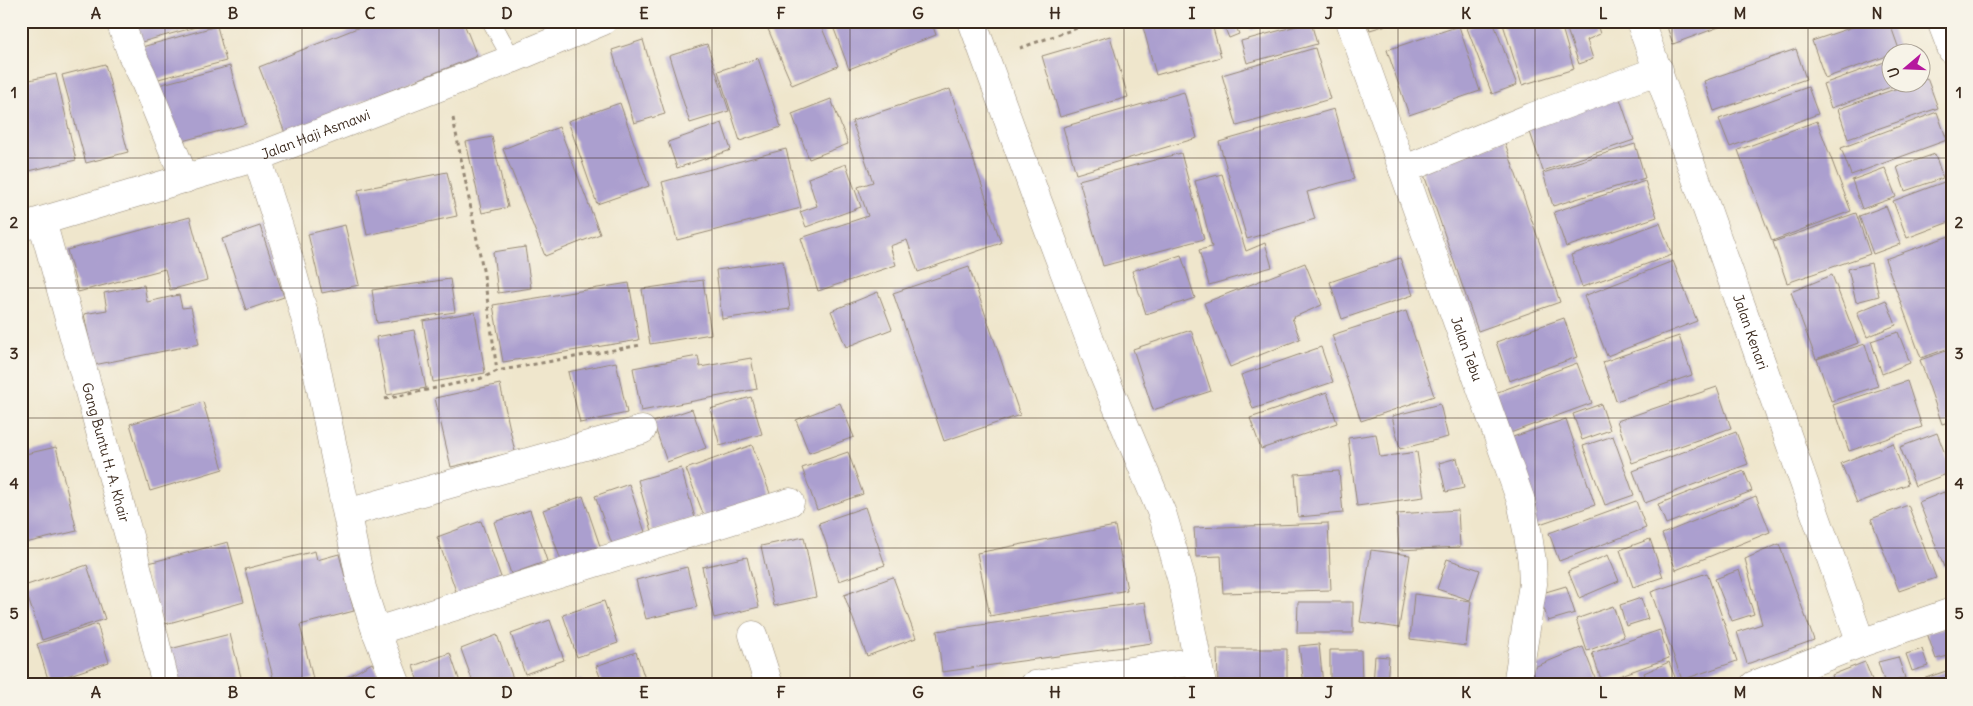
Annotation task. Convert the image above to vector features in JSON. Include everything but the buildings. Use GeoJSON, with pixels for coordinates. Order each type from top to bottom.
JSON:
{"type":"FeatureCollection","features":[{"type":"Feature","properties":{"kind":"street"},"geometry":{"type":"LineString","coordinates":[[120,21],[132,55],[184,179]]}},
{"type":"Feature","properties":{"kind":"street","name":"Jalan Haji Asmawi"},"geometry":{"type":"LineString","coordinates":[[32,224],[257,157],[512,59],[603,21]]}},
{"type":"Feature","properties":{"kind":"street"},"geometry":{"type":"LineString","coordinates":[[972,21],[1100,364],[1163,516],[1182,581],[1200,673],[1034,685]]}},
{"type":"Feature","properties":{"kind":"street","name":"Jalan Tebu"},"geometry":{"type":"LineString","coordinates":[[1350,21],[1521,501],[1532,562],[1532,584],[1517,685]]}},
{"type":"Feature","properties":{"kind":"street","name":"Jalan Kenari"},"geometry":{"type":"LineString","coordinates":[[1640,21],[1861,643]]}},
{"type":"Feature","properties":{"kind":"street"},"geometry":{"type":"LineString","coordinates":[[1941,21],[1952,50]]}},
{"type":"Feature","properties":{"kind":"street"},"geometry":{"type":"LineString","coordinates":[[1403,170],[1532,116],[1659,70]]}},
{"type":"Feature","properties":{"kind":"street"},"geometry":{"type":"LineString","coordinates":[[257,157],[289,259],[310,336],[362,588],[397,685]]}},
{"type":"Feature","properties":{"kind":"street","name":"Gang Buntu H. A. Khair"},"geometry":{"type":"LineString","coordinates":[[32,224],[134,551],[166,685]]}},
{"type":"Feature","properties":{"kind":"street"},"geometry":{"type":"LineString","coordinates":[[347,512],[642,430]]}},
{"type":"Feature","properties":{"kind":"street"},"geometry":{"type":"LineString","coordinates":[[376,631],[790,502]]}},
{"type":"Feature","properties":{"kind":"street"},"geometry":{"type":"LineString","coordinates":[[1754,685],[1861,643],[1952,612]]}},
{"type":"Feature","properties":{"kind":"street"},"geometry":{"type":"LineString","coordinates":[[753,635],[769,685]]}},
{"type":"Feature","properties":{"kind":"lane"},"geometry":{"type":"LineString","coordinates":[[491,21],[512,59]]}},
{"type":"Feature","properties":{"kind":"path"},"geometry":{"type":"LineString","coordinates":[[986,60],[1097,21]]}},
{"type":"Feature","properties":{"kind":"path"},"geometry":{"type":"LineString","coordinates":[[446,84],[469,190],[484,275],[497,371]]}},
{"type":"Feature","properties":{"kind":"path"},"geometry":{"type":"LineString","coordinates":[[385,399],[482,378],[497,371],[641,345]]}}]}
